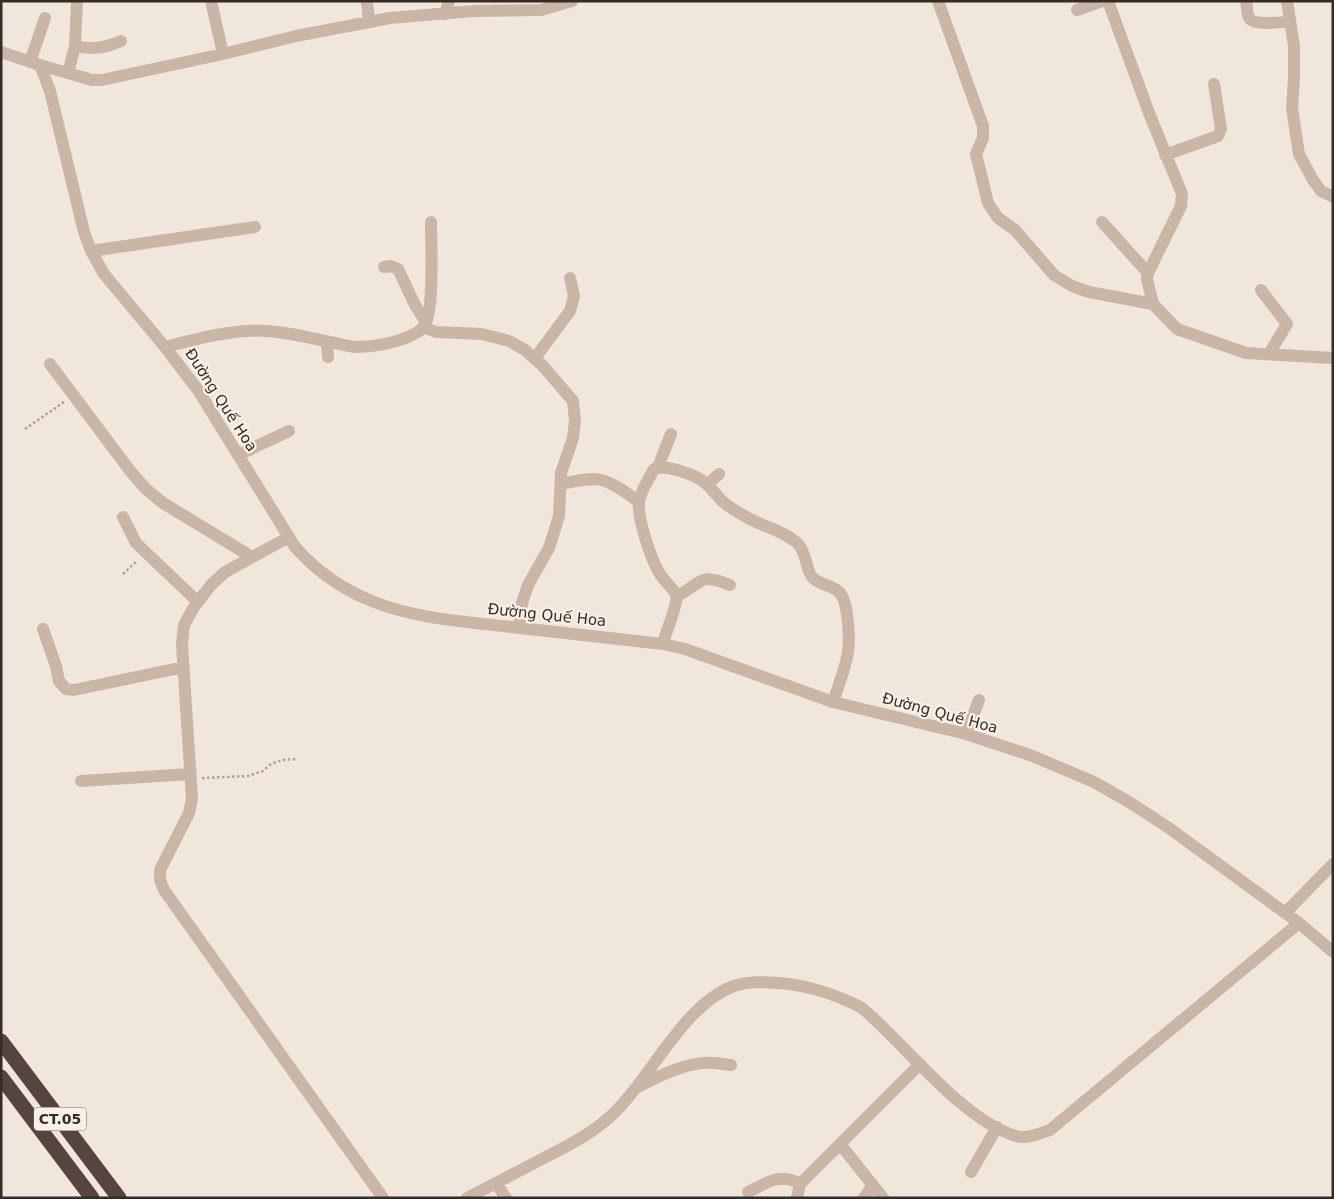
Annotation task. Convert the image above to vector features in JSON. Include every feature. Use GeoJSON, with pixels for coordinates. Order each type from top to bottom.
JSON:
{"type":"FeatureCollection","features":[{"type":"Feature","properties":{"kind":"highway","name":"CT.05"},"geometry":{"type":"LineString","coordinates":[[1,1041],[119,1198]]}},
{"type":"Feature","properties":{"kind":"highway","name":"CT.05"},"geometry":{"type":"LineString","coordinates":[[1,1078],[92,1198]]}},
{"type":"Feature","properties":{"kind":"street"},"geometry":{"type":"LineString","coordinates":[[68,73],[75,46],[77,1]]}},
{"type":"Feature","properties":{"kind":"street"},"geometry":{"type":"LineString","coordinates":[[211,1],[223,54]]}},
{"type":"Feature","properties":{"kind":"street"},"geometry":{"type":"LineString","coordinates":[[367,1],[369,22]]}},
{"type":"Feature","properties":{"kind":"street"},"geometry":{"type":"LineString","coordinates":[[1,52],[92,80],[102,80],[296,36],[447,8],[474,11],[541,10],[572,1]]}},
{"type":"Feature","properties":{"kind":"street"},"geometry":{"type":"LineString","coordinates":[[938,1],[983,126],[983,138],[976,154],[988,203],[998,218],[1015,230],[1054,275],[1072,286],[1089,292],[1153,304]]}},
{"type":"Feature","properties":{"kind":"street"},"geometry":{"type":"LineString","coordinates":[[1077,10],[1102,1]]}},
{"type":"Feature","properties":{"kind":"street"},"geometry":{"type":"LineString","coordinates":[[1108,1],[1165,155],[1182,194],[1182,201],[1173,224],[1144,269]]}},
{"type":"Feature","properties":{"kind":"street"},"geometry":{"type":"LineString","coordinates":[[1246,1],[1248,17],[1252,21],[1263,23],[1289,22]]}},
{"type":"Feature","properties":{"kind":"street"},"geometry":{"type":"LineString","coordinates":[[1287,1],[1294,46],[1292,108],[1299,154],[1321,191],[1333,197]]}},
{"type":"Feature","properties":{"kind":"street"},"geometry":{"type":"LineString","coordinates":[[35,63],[45,18]]}},
{"type":"Feature","properties":{"kind":"street"},"geometry":{"type":"LineString","coordinates":[[75,46],[89,49],[102,48],[121,41]]}},
{"type":"Feature","properties":{"kind":"street","name":"Đường Quế Hoa"},"geometry":{"type":"LineString","coordinates":[[35,63],[50,91],[84,232],[91,251],[104,274],[166,347],[198,390],[295,547],[311,565],[337,584],[387,608],[434,618],[663,644],[694,652],[833,702],[966,734],[1030,755],[1094,782],[1129,802],[1300,923],[1333,952]]}},
{"type":"Feature","properties":{"kind":"street"},"geometry":{"type":"LineString","coordinates":[[1165,155],[1218,136],[1221,129],[1214,84]]}},
{"type":"Feature","properties":{"kind":"street"},"geometry":{"type":"LineString","coordinates":[[166,347],[246,330],[273,332],[364,347],[394,342],[409,336],[425,325],[429,314],[431,222]]}},
{"type":"Feature","properties":{"kind":"street"},"geometry":{"type":"LineString","coordinates":[[1102,222],[1144,269],[1153,304],[1177,329],[1246,353],[1333,358]]}},
{"type":"Feature","properties":{"kind":"street"},"geometry":{"type":"LineString","coordinates":[[91,251],[255,227]]}},
{"type":"Feature","properties":{"kind":"street"},"geometry":{"type":"LineString","coordinates":[[384,267],[391,266],[398,269],[425,325],[436,332],[482,334],[509,341],[525,350],[544,366],[573,401],[575,420],[573,438],[561,473],[559,516],[549,548],[528,585],[522,603],[519,628]]}},
{"type":"Feature","properties":{"kind":"street"},"geometry":{"type":"LineString","coordinates":[[535,358],[570,311],[574,296],[570,278]]}},
{"type":"Feature","properties":{"kind":"street"},"geometry":{"type":"LineString","coordinates":[[1261,290],[1287,324],[1269,354]]}},
{"type":"Feature","properties":{"kind":"street"},"geometry":{"type":"LineString","coordinates":[[327,342],[328,357]]}},
{"type":"Feature","properties":{"kind":"street"},"geometry":{"type":"LineString","coordinates":[[50,364],[131,472],[146,489],[163,502],[252,557]]}},
{"type":"Feature","properties":{"kind":"street"},"geometry":{"type":"LineString","coordinates":[[238,455],[289,431]]}},
{"type":"Feature","properties":{"kind":"street"},"geometry":{"type":"LineString","coordinates":[[663,644],[675,609],[677,596],[654,563],[648,547],[639,502],[654,469],[658,467],[671,434]]}},
{"type":"Feature","properties":{"kind":"street"},"geometry":{"type":"LineString","coordinates":[[658,467],[666,467],[694,476],[708,484],[724,502],[735,510],[760,525],[787,536],[797,543],[806,558],[809,572],[813,578],[838,589],[844,599],[847,618],[848,651],[833,702]]}},
{"type":"Feature","properties":{"kind":"street"},"geometry":{"type":"LineString","coordinates":[[708,484],[719,474]]}},
{"type":"Feature","properties":{"kind":"street"},"geometry":{"type":"LineString","coordinates":[[561,484],[600,480],[630,495],[639,502]]}},
{"type":"Feature","properties":{"kind":"street"},"geometry":{"type":"LineString","coordinates":[[123,517],[136,543],[198,602]]}},
{"type":"Feature","properties":{"kind":"street"},"geometry":{"type":"LineString","coordinates":[[289,537],[225,572],[211,585],[198,602],[184,626],[182,644],[192,799],[189,813],[160,870],[160,880],[382,1198]]}},
{"type":"Feature","properties":{"kind":"street"},"geometry":{"type":"LineString","coordinates":[[677,596],[703,579],[715,579],[730,585]]}},
{"type":"Feature","properties":{"kind":"street"},"geometry":{"type":"LineString","coordinates":[[43,629],[60,682],[66,689],[74,690],[184,667]]}},
{"type":"Feature","properties":{"kind":"street"},"geometry":{"type":"LineString","coordinates":[[966,734],[979,700]]}},
{"type":"Feature","properties":{"kind":"street"},"geometry":{"type":"LineString","coordinates":[[81,781],[191,777]]}},
{"type":"Feature","properties":{"kind":"street"},"geometry":{"type":"LineString","coordinates":[[1285,913],[1333,864]]}},
{"type":"Feature","properties":{"kind":"street"},"geometry":{"type":"LineString","coordinates":[[467,1198],[577,1141],[597,1128],[616,1112],[691,1016],[715,996],[734,986],[759,981],[792,984],[847,1000],[862,1008],[954,1098],[981,1118],[1018,1136],[1035,1136],[1050,1130],[1300,923]]}},
{"type":"Feature","properties":{"kind":"street"},"geometry":{"type":"LineString","coordinates":[[632,1091],[692,1064],[705,1062],[731,1065]]}},
{"type":"Feature","properties":{"kind":"street"},"geometry":{"type":"LineString","coordinates":[[796,1198],[800,1184],[920,1064]]}},
{"type":"Feature","properties":{"kind":"street"},"geometry":{"type":"LineString","coordinates":[[971,1172],[997,1127]]}},
{"type":"Feature","properties":{"kind":"street"},"geometry":{"type":"LineString","coordinates":[[840,1144],[883,1198]]}},
{"type":"Feature","properties":{"kind":"street"},"geometry":{"type":"LineString","coordinates":[[748,1192],[780,1178],[791,1179],[800,1184]]}},
{"type":"Feature","properties":{"kind":"street"},"geometry":{"type":"LineString","coordinates":[[496,1183],[506,1198]]}},
{"type":"Feature","properties":{"kind":"street"},"geometry":{"type":"LineString","coordinates":[[864,1198],[873,1185]]}},
{"type":"Feature","properties":{"kind":"path"},"geometry":{"type":"LineString","coordinates":[[25,429],[74,396]]}},
{"type":"Feature","properties":{"kind":"path"},"geometry":{"type":"LineString","coordinates":[[123,574],[146,554]]}},
{"type":"Feature","properties":{"kind":"path"},"geometry":{"type":"LineString","coordinates":[[191,777],[248,776],[263,771],[271,764],[282,760],[296,759]]}}]}
